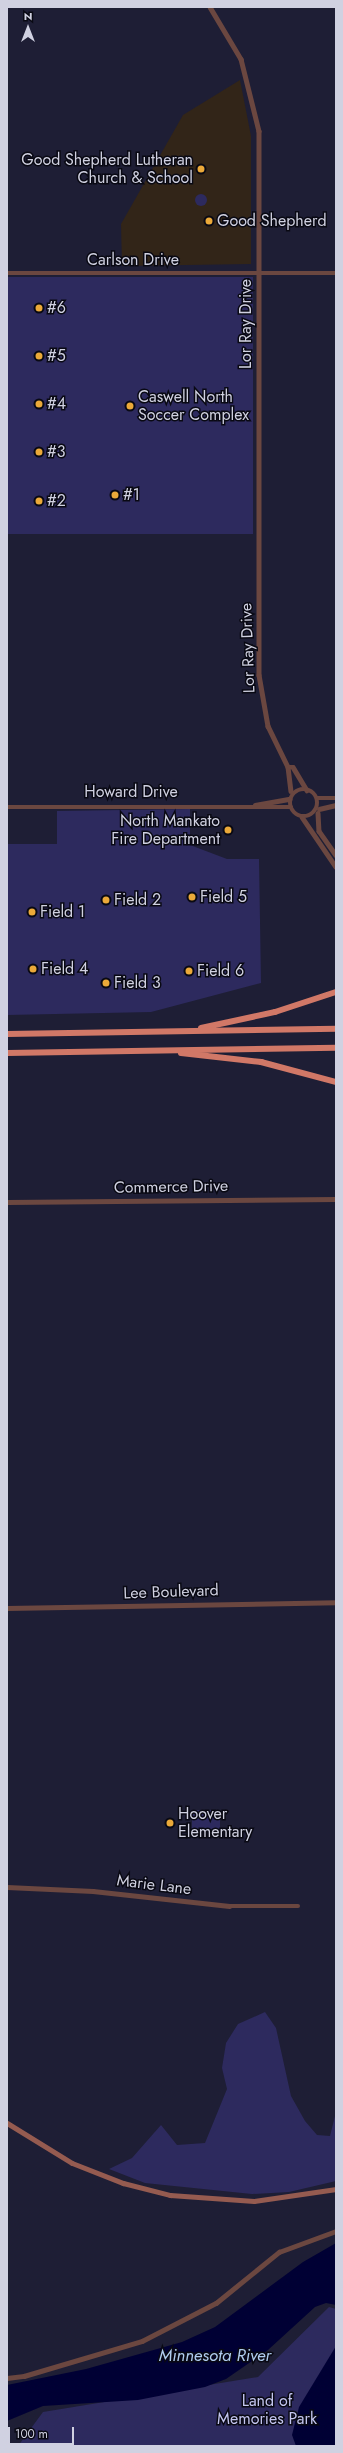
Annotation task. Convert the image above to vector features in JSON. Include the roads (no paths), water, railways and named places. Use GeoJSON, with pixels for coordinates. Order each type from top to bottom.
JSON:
{"type":"FeatureCollection","features":[{"type":"Feature","properties":{"kind":"highway"},"geometry":{"type":"LineString","coordinates":[[184,1032],[275,1012],[336,992]]}},
{"type":"Feature","properties":{"kind":"highway"},"geometry":{"type":"LineString","coordinates":[[7,1034],[336,1029]]}},
{"type":"Feature","properties":{"kind":"highway"},"geometry":{"type":"LineString","coordinates":[[7,1053],[336,1048]]}},
{"type":"Feature","properties":{"kind":"highway"},"geometry":{"type":"LineString","coordinates":[[154,1050],[261,1062],[336,1082]]}},
{"type":"Feature","properties":{"kind":"main road"},"geometry":{"type":"LineString","coordinates":[[7,2123],[72,2163],[123,2183],[170,2195],[254,2201],[336,2189]]}},
{"type":"Feature","properties":{"kind":"street","name":"Lor Ray Drive"},"geometry":{"type":"LineString","coordinates":[[210,7],[241,59],[256,111],[260,186],[259,675],[268,726],[288,767],[292,791]]}},
{"type":"Feature","properties":{"kind":"street","name":"Carlson Drive"},"geometry":{"type":"LineString","coordinates":[[7,273],[336,273]]}},
{"type":"Feature","properties":{"kind":"street","name":"Lor Ray Drive"},"geometry":{"type":"LineString","coordinates":[[288,767],[293,768],[307,790]]}},
{"type":"Feature","properties":{"kind":"street"},"geometry":{"type":"LineString","coordinates":[[336,798],[317,798],[307,790],[292,791],[289,799],[291,807],[302,817],[336,867]]}},
{"type":"Feature","properties":{"kind":"street"},"geometry":{"type":"LineString","coordinates":[[317,798],[319,831],[336,855]]}},
{"type":"Feature","properties":{"kind":"street","name":"Howard Drive"},"geometry":{"type":"LineString","coordinates":[[255,805],[289,799]]}},
{"type":"Feature","properties":{"kind":"street","name":"Howard Drive"},"geometry":{"type":"LineString","coordinates":[[7,807],[255,805],[291,807]]}},
{"type":"Feature","properties":{"kind":"street"},"geometry":{"type":"LineString","coordinates":[[302,817],[336,805]]}},
{"type":"Feature","properties":{"kind":"street"},"geometry":{"type":"LineString","coordinates":[[326,852],[331,848]]}},
{"type":"Feature","properties":{"kind":"street","name":"Commerce Drive"},"geometry":{"type":"LineString","coordinates":[[7,1202],[336,1198]]}},
{"type":"Feature","properties":{"kind":"street","name":"Lee Boulevard"},"geometry":{"type":"LineString","coordinates":[[7,1608],[336,1602]]}},
{"type":"Feature","properties":{"kind":"street","name":"Marie Lane"},"geometry":{"type":"LineString","coordinates":[[7,1887],[100,1892],[229,1906],[298,1906]]}},
{"type":"Feature","properties":{"kind":"street"},"geometry":{"type":"LineString","coordinates":[[7,2378],[24,2376],[142,2341],[216,2302],[279,2252],[336,2231]]}},
{"type":"Feature","properties":{"kind":"water","name":"Minnesota River"},"geometry":{"type":"Polygon","coordinates":[[[336,2243],[336,2305],[326,2303],[315,2307],[268,2350],[226,2379],[205,2387],[138,2400],[43,2406],[7,2421],[7,2385],[86,2369],[182,2342],[215,2327],[303,2262],[336,2243]]]}},
{"type":"Feature","properties":{"kind":"water"},"geometry":{"type":"Polygon","coordinates":[[[336,2346],[336,2446],[296,2446],[292,2435],[299,2407],[336,2346]]]}},
{"type":"Feature","properties":{"kind":"place","name":"Good Shepherd Lutheran Church & School"},"geometry":{"type":"Point","coordinates":[201,169]}},
{"type":"Feature","properties":{"kind":"place","name":"Good Shepherd"},"geometry":{"type":"Point","coordinates":[209,221]}},
{"type":"Feature","properties":{"kind":"place","name":"#6"},"geometry":{"type":"Point","coordinates":[39,308]}},
{"type":"Feature","properties":{"kind":"place","name":"#5"},"geometry":{"type":"Point","coordinates":[39,356]}},
{"type":"Feature","properties":{"kind":"place","name":"#4"},"geometry":{"type":"Point","coordinates":[39,404]}},
{"type":"Feature","properties":{"kind":"place","name":"Caswell North Soccer Complex"},"geometry":{"type":"Point","coordinates":[130,406]}},
{"type":"Feature","properties":{"kind":"place","name":"#3"},"geometry":{"type":"Point","coordinates":[39,452]}},
{"type":"Feature","properties":{"kind":"place","name":"#1"},"geometry":{"type":"Point","coordinates":[115,495]}},
{"type":"Feature","properties":{"kind":"place","name":"#2"},"geometry":{"type":"Point","coordinates":[39,501]}},
{"type":"Feature","properties":{"kind":"place","name":"North Mankato Fire Department"},"geometry":{"type":"Point","coordinates":[228,830]}},
{"type":"Feature","properties":{"kind":"place","name":"Field 5"},"geometry":{"type":"Point","coordinates":[192,897]}},
{"type":"Feature","properties":{"kind":"place","name":"Field 2"},"geometry":{"type":"Point","coordinates":[106,900]}},
{"type":"Feature","properties":{"kind":"place","name":"Field 1"},"geometry":{"type":"Point","coordinates":[32,912]}},
{"type":"Feature","properties":{"kind":"place","name":"Field 4"},"geometry":{"type":"Point","coordinates":[33,969]}},
{"type":"Feature","properties":{"kind":"place","name":"Field 6"},"geometry":{"type":"Point","coordinates":[189,971]}},
{"type":"Feature","properties":{"kind":"place","name":"Field 3"},"geometry":{"type":"Point","coordinates":[106,983]}},
{"type":"Feature","properties":{"kind":"place","name":"Hoover Elementary"},"geometry":{"type":"Point","coordinates":[170,1823]}},
{"type":"Feature","properties":{"kind":"park label","name":"Land of Memories Park"},"geometry":{"type":"Point","coordinates":[267,2410]}}]}
